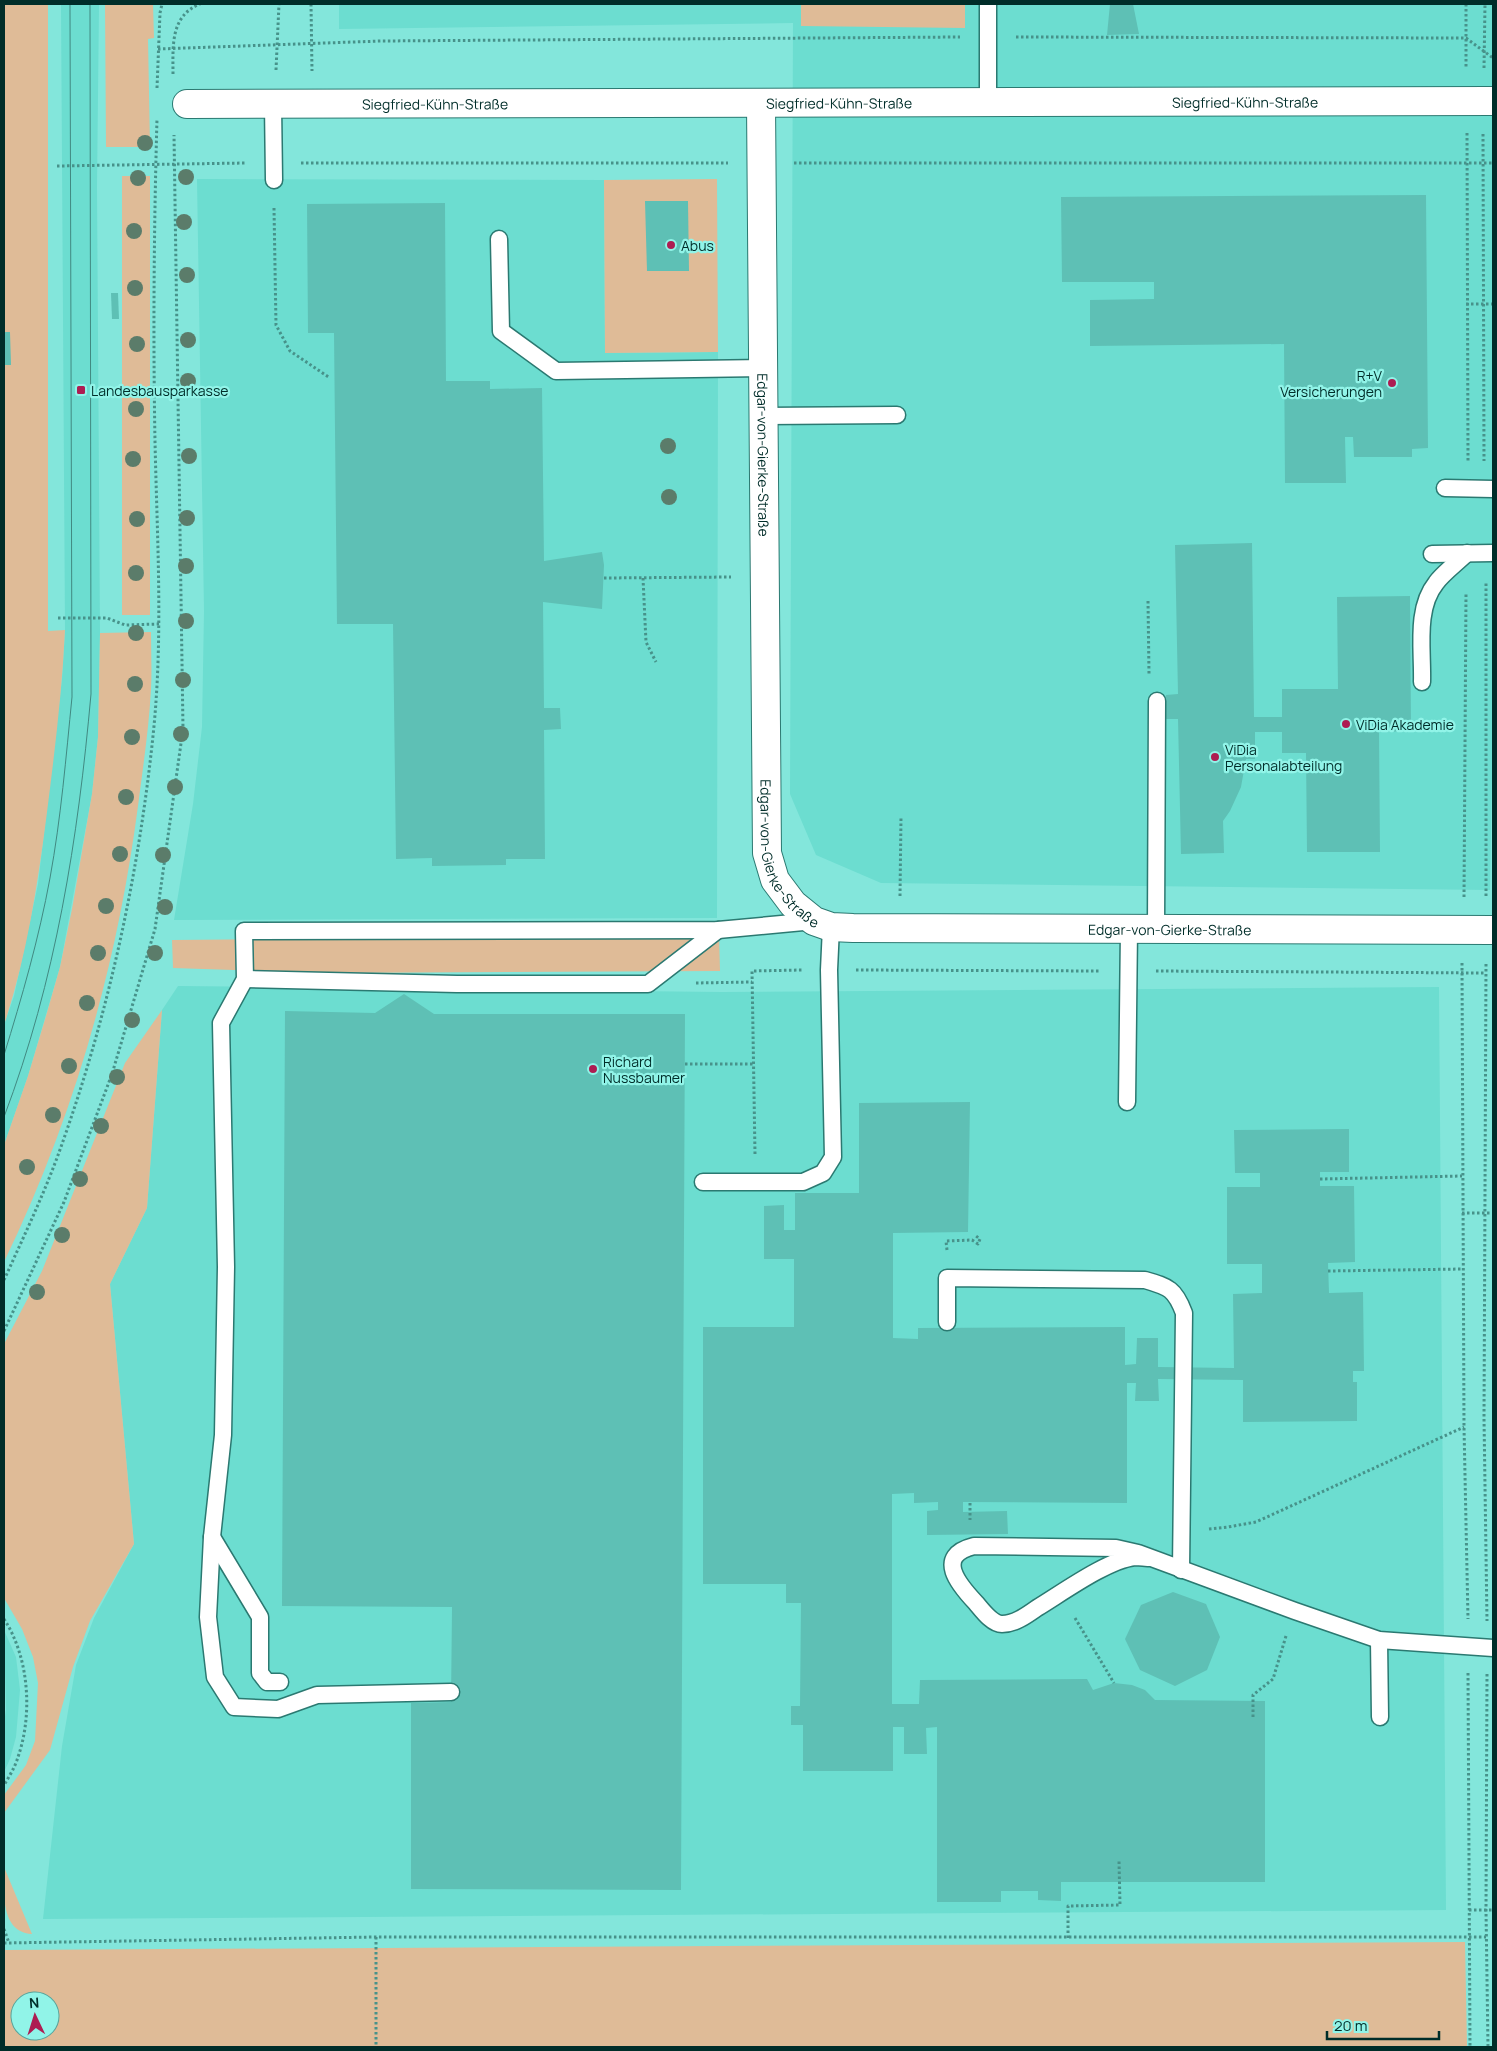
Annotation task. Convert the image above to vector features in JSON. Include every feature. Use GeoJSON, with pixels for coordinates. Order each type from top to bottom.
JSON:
{"type":"FeatureCollection","features":[{"type":"Feature","properties":{"kind":"street","name":"Siegfried-Kühn-Straße"},"geometry":{"type":"LineString","coordinates":[[187,104],[1493,101]]}},
{"type":"Feature","properties":{"kind":"street","name":"Edgar-von-Gierke-Straße"},"geometry":{"type":"LineString","coordinates":[[761,103],[767,853],[775,880],[793,904],[822,924],[900,928],[1493,930]]}},
{"type":"Feature","properties":{"kind":"lane"},"geometry":{"type":"LineString","coordinates":[[988,4],[988,102]]}},
{"type":"Feature","properties":{"kind":"lane"},"geometry":{"type":"LineString","coordinates":[[273,104],[272,163],[274,180]]}},
{"type":"Feature","properties":{"kind":"lane"},"geometry":{"type":"LineString","coordinates":[[500,239],[501,331],[556,371],[764,368]]}},
{"type":"Feature","properties":{"kind":"lane"},"geometry":{"type":"LineString","coordinates":[[764,416],[898,415]]}},
{"type":"Feature","properties":{"kind":"lane"},"geometry":{"type":"LineString","coordinates":[[1445,488],[1493,489]]}},
{"type":"Feature","properties":{"kind":"lane"},"geometry":{"type":"LineString","coordinates":[[1422,682],[1423,614],[1427,596],[1436,582],[1467,553]]}},
{"type":"Feature","properties":{"kind":"lane"},"geometry":{"type":"LineString","coordinates":[[1432,554],[1493,553]]}},
{"type":"Feature","properties":{"kind":"lane"},"geometry":{"type":"LineString","coordinates":[[1156,929],[1157,701]]}},
{"type":"Feature","properties":{"kind":"lane"},"geometry":{"type":"LineString","coordinates":[[451,1692],[317,1695],[278,1709],[234,1707],[215,1677],[208,1617],[212,1537],[223,1435],[226,1266],[221,1024],[245,979],[244,931],[718,930],[822,924],[829,970],[833,1157],[823,1173],[803,1182],[703,1182]]}},
{"type":"Feature","properties":{"kind":"lane"},"geometry":{"type":"LineString","coordinates":[[1127,1102],[1129,929]]}},
{"type":"Feature","properties":{"kind":"lane"},"geometry":{"type":"LineString","coordinates":[[245,979],[457,984],[648,984],[718,930]]}},
{"type":"Feature","properties":{"kind":"lane"},"geometry":{"type":"LineString","coordinates":[[947,1322],[947,1278],[1145,1280],[1164,1285],[1178,1297],[1184,1313],[1181,1570]]}},
{"type":"Feature","properties":{"kind":"lane"},"geometry":{"type":"LineString","coordinates":[[212,1537],[260,1617],[260,1673],[267,1682],[280,1682]]}},
{"type":"Feature","properties":{"kind":"lane"},"geometry":{"type":"LineString","coordinates":[[1151,1558],[1135,1557],[1103,1568],[1012,1622],[1001,1624],[990,1619],[960,1586],[952,1566],[955,1556],[963,1549],[974,1546],[1116,1548],[1138,1553],[1379,1640],[1493,1648]]}},
{"type":"Feature","properties":{"kind":"lane"},"geometry":{"type":"LineString","coordinates":[[1379,1640],[1380,1717]]}},
{"type":"Feature","properties":{"kind":"path"},"geometry":{"type":"LineString","coordinates":[[157,97],[158,49],[162,4]]}},
{"type":"Feature","properties":{"kind":"path"},"geometry":{"type":"LineString","coordinates":[[173,48],[177,24],[190,8],[200,4]]}},
{"type":"Feature","properties":{"kind":"path"},"geometry":{"type":"LineString","coordinates":[[273,104],[279,45],[279,4]]}},
{"type":"Feature","properties":{"kind":"path"},"geometry":{"type":"LineString","coordinates":[[312,4],[312,104]]}},
{"type":"Feature","properties":{"kind":"path"},"geometry":{"type":"LineString","coordinates":[[1466,4],[1468,488]]}},
{"type":"Feature","properties":{"kind":"path"},"geometry":{"type":"LineString","coordinates":[[158,49],[390,41],[988,36],[1466,38],[1493,58]]}},
{"type":"Feature","properties":{"kind":"path"},"geometry":{"type":"LineString","coordinates":[[4,1280],[29,1226],[62,1144],[103,1010],[123,930],[143,814],[154,724],[159,624],[155,434],[155,164],[157,116]]}},
{"type":"Feature","properties":{"kind":"path"},"geometry":{"type":"LineString","coordinates":[[56,166],[272,163],[1493,163]]}},
{"type":"Feature","properties":{"kind":"path"},"geometry":{"type":"LineString","coordinates":[[4,1331],[64,1202],[108,1083],[155,929],[183,729],[174,164]]}},
{"type":"Feature","properties":{"kind":"path"},"geometry":{"type":"LineString","coordinates":[[274,180],[276,325],[290,351],[330,378]]}},
{"type":"Feature","properties":{"kind":"path"},"geometry":{"type":"LineString","coordinates":[[1466,304],[1493,304]]}},
{"type":"Feature","properties":{"kind":"path"},"geometry":{"type":"LineString","coordinates":[[1467,553],[1462,1213],[1468,1647],[1470,2047]]}},
{"type":"Feature","properties":{"kind":"path"},"geometry":{"type":"LineString","coordinates":[[604,578],[766,576]]}},
{"type":"Feature","properties":{"kind":"path"},"geometry":{"type":"LineString","coordinates":[[643,578],[646,642],[656,662]]}},
{"type":"Feature","properties":{"kind":"path"},"geometry":{"type":"LineString","coordinates":[[1148,601],[1148,692],[1157,701]]}},
{"type":"Feature","properties":{"kind":"path"},"geometry":{"type":"LineString","coordinates":[[58,618],[107,618],[125,624],[159,624]]}},
{"type":"Feature","properties":{"kind":"path"},"geometry":{"type":"LineString","coordinates":[[900,928],[901,816]]}},
{"type":"Feature","properties":{"kind":"path"},"geometry":{"type":"LineString","coordinates":[[648,984],[752,982]]}},
{"type":"Feature","properties":{"kind":"path"},"geometry":{"type":"LineString","coordinates":[[753,1009],[756,1160]]}},
{"type":"Feature","properties":{"kind":"path"},"geometry":{"type":"LineString","coordinates":[[685,1064],[754,1064]]}},
{"type":"Feature","properties":{"kind":"path"},"geometry":{"type":"LineString","coordinates":[[1320,1179],[1462,1176]]}},
{"type":"Feature","properties":{"kind":"path"},"geometry":{"type":"LineString","coordinates":[[1462,1213],[1493,1213]]}},
{"type":"Feature","properties":{"kind":"path"},"geometry":{"type":"LineString","coordinates":[[967,1240],[972,1240],[978,1244],[980,1239],[976,1236],[973,1239],[977,1242]]}},
{"type":"Feature","properties":{"kind":"path"},"geometry":{"type":"LineString","coordinates":[[1328,1271],[1463,1269]]}},
{"type":"Feature","properties":{"kind":"path"},"geometry":{"type":"LineString","coordinates":[[1060,1594],[1114,1683]]}},
{"type":"Feature","properties":{"kind":"path"},"geometry":{"type":"LineString","coordinates":[[1253,1717],[1253,1695],[1273,1679],[1295,1611]]}},
{"type":"Feature","properties":{"kind":"path"},"geometry":{"type":"LineString","coordinates":[[4,1618],[11,1629],[22,1659],[27,1696],[18,1758],[4,1785]]}},
{"type":"Feature","properties":{"kind":"path"},"geometry":{"type":"LineString","coordinates":[[1068,1938],[1068,1906],[1120,1905],[1119,1861]]}},
{"type":"Feature","properties":{"kind":"path"},"geometry":{"type":"LineString","coordinates":[[1469,1910],[1493,1910]]}},
{"type":"Feature","properties":{"kind":"path"},"geometry":{"type":"LineString","coordinates":[[1486,1910],[1488,2047]]}},
{"type":"Feature","properties":{"kind":"path"},"geometry":{"type":"LineString","coordinates":[[4,1929],[9,1943]]}},
{"type":"Feature","properties":{"kind":"path"},"geometry":{"type":"LineString","coordinates":[[376,1937],[376,2047]]}},
{"type":"Feature","properties":{"kind":"path"},"geometry":{"type":"LineString","coordinates":[[4,1943],[376,1937],[1486,1938]]}},
{"type":"Feature","properties":{"kind":"shaded area"},"geometry":{"type":"Polygon","coordinates":[[[4,4],[48,4],[48,631],[65,630],[57,725],[39,872],[25,949],[4,1025],[4,4]]]}},
{"type":"Feature","properties":{"kind":"shaded area"},"geometry":{"type":"Polygon","coordinates":[[[61,4],[99,4],[97,187],[100,633],[98,737],[92,794],[60,967],[28,1076],[4,1145],[4,1025],[14,996],[38,884],[62,679],[65,630],[61,4]]]}},
{"type":"Feature","properties":{"kind":"shaded area"},"geometry":{"type":"Polygon","coordinates":[[[105,4],[153,4],[154,38],[148,39],[150,147],[106,147],[105,4]]]}},
{"type":"Feature","properties":{"kind":"shaded area"},"geometry":{"type":"Polygon","coordinates":[[[339,4],[1493,4],[1493,719],[1490,890],[881,883],[816,855],[790,794],[793,23],[339,29],[339,4]]]}},
{"type":"Feature","properties":{"kind":"shaded area"},"geometry":{"type":"Polygon","coordinates":[[[801,4],[965,4],[965,28],[801,26],[801,4]]]}},
{"type":"Feature","properties":{"kind":"shaded area"},"geometry":{"type":"Polygon","coordinates":[[[122,176],[150,176],[150,615],[122,615],[122,176]]]}},
{"type":"Feature","properties":{"kind":"shaded area"},"geometry":{"type":"Polygon","coordinates":[[[197,179],[604,180],[605,353],[718,352],[717,918],[174,920],[193,804],[202,727],[204,611],[197,179]]]}},
{"type":"Feature","properties":{"kind":"shaded area"},"geometry":{"type":"Polygon","coordinates":[[[717,179],[718,352],[605,353],[604,180],[717,179]]]}},
{"type":"Feature","properties":{"kind":"shaded area"},"geometry":{"type":"Polygon","coordinates":[[[151,632],[151,689],[142,777],[129,866],[105,982],[72,1096],[52,1152],[4,1262],[4,1145],[46,1016],[60,967],[72,909],[92,794],[98,737],[100,633],[151,632]]]}},
{"type":"Feature","properties":{"kind":"shaded area"},"geometry":{"type":"Polygon","coordinates":[[[719,935],[720,971],[329,973],[173,968],[172,940],[719,935]]]}},
{"type":"Feature","properties":{"kind":"shaded area"},"geometry":{"type":"Polygon","coordinates":[[[178,986],[722,992],[1439,987],[1446,1910],[43,1919],[62,1746],[76,1665],[94,1618],[134,1544],[110,1284],[147,1208],[162,1010],[178,986]]]}},
{"type":"Feature","properties":{"kind":"shaded area"},"geometry":{"type":"Polygon","coordinates":[[[162,1010],[147,1208],[110,1284],[134,1544],[90,1621],[73,1667],[50,1750],[4,1813],[4,1795],[26,1765],[35,1741],[38,1683],[33,1657],[22,1629],[4,1598],[4,1344],[42,1271],[125,1063],[162,1010]]]}},
{"type":"Feature","properties":{"kind":"shaded area"},"geometry":{"type":"Polygon","coordinates":[[[4,1630],[16,1657],[20,1690],[16,1737],[4,1772],[4,1723],[6,1710],[4,1630]]]}},
{"type":"Feature","properties":{"kind":"shaded area"},"geometry":{"type":"Polygon","coordinates":[[[4,1867],[32,1934],[22,1932],[9,1919],[4,1899],[4,1867]]]}},
{"type":"Feature","properties":{"kind":"shaded area"},"geometry":{"type":"Polygon","coordinates":[[[1465,1942],[1467,2046],[4,2047],[4,1950],[1465,1942]]]}},
{"type":"Feature","properties":{"kind":"building"},"geometry":{"type":"Polygon","coordinates":[[[1110,4],[1133,4],[1139,34],[1107,35],[1110,4]]]}},
{"type":"Feature","properties":{"kind":"building"},"geometry":{"type":"Polygon","coordinates":[[[1426,195],[1428,448],[1412,449],[1412,457],[1354,457],[1353,437],[1345,437],[1346,483],[1285,483],[1284,344],[1090,346],[1090,300],[1154,299],[1154,282],[1062,282],[1061,197],[1426,195]]]}},
{"type":"Feature","properties":{"kind":"building"},"geometry":{"type":"Polygon","coordinates":[[[645,201],[688,201],[689,271],[647,271],[645,201]]]}},
{"type":"Feature","properties":{"kind":"building"},"geometry":{"type":"Polygon","coordinates":[[[445,203],[446,381],[490,381],[490,389],[542,388],[544,561],[602,552],[604,565],[602,609],[543,602],[544,708],[560,708],[561,729],[544,730],[545,859],[506,859],[506,865],[432,866],[432,858],[396,859],[393,624],[337,624],[334,333],[308,333],[307,204],[445,203]]]}},
{"type":"Feature","properties":{"kind":"building"},"geometry":{"type":"Polygon","coordinates":[[[111,293],[118,293],[119,319],[112,319],[111,293]]]}},
{"type":"Feature","properties":{"kind":"building"},"geometry":{"type":"Polygon","coordinates":[[[4,332],[10,332],[11,365],[4,365],[4,332]]]}},
{"type":"Feature","properties":{"kind":"building"},"geometry":{"type":"Polygon","coordinates":[[[1252,543],[1254,717],[1282,717],[1282,689],[1338,689],[1337,597],[1410,596],[1411,731],[1379,732],[1380,852],[1307,852],[1306,753],[1282,753],[1282,732],[1255,732],[1255,759],[1246,759],[1241,787],[1230,811],[1223,821],[1224,853],[1181,854],[1178,719],[1166,719],[1166,695],[1178,694],[1175,545],[1252,543]]]}},
{"type":"Feature","properties":{"kind":"building"},"geometry":{"type":"Polygon","coordinates":[[[404,994],[434,1014],[685,1014],[681,1890],[411,1889],[411,1703],[451,1702],[452,1607],[282,1606],[285,1011],[375,1013],[404,994]]]}},
{"type":"Feature","properties":{"kind":"building"},"geometry":{"type":"Polygon","coordinates":[[[970,1102],[968,1232],[893,1233],[893,1338],[918,1339],[918,1328],[1125,1327],[1125,1365],[1136,1364],[1137,1338],[1158,1338],[1158,1367],[1234,1368],[1233,1294],[1262,1293],[1262,1264],[1227,1264],[1227,1187],[1260,1187],[1260,1173],[1235,1173],[1234,1130],[1349,1129],[1349,1172],[1320,1172],[1320,1186],[1354,1186],[1355,1262],[1328,1263],[1329,1293],[1363,1292],[1364,1371],[1353,1371],[1353,1382],[1357,1382],[1357,1421],[1243,1422],[1243,1380],[1158,1379],[1159,1401],[1135,1401],[1136,1383],[1127,1383],[1127,1503],[963,1502],[963,1512],[1007,1511],[1008,1534],[927,1535],[927,1511],[938,1510],[938,1502],[914,1503],[914,1493],[892,1494],[892,1704],[919,1704],[920,1680],[1087,1679],[1093,1690],[1114,1683],[1132,1685],[1145,1690],[1155,1700],[1265,1701],[1265,1882],[1061,1882],[1061,1901],[1038,1900],[1038,1891],[1001,1891],[1001,1902],[937,1902],[937,1727],[926,1728],[927,1754],[904,1754],[904,1727],[893,1727],[893,1771],[803,1771],[803,1725],[791,1725],[791,1706],[800,1706],[801,1603],[786,1603],[786,1584],[703,1584],[703,1327],[794,1327],[794,1259],[764,1259],[764,1206],[784,1205],[784,1230],[795,1230],[795,1193],[859,1193],[859,1103],[970,1102]]]}},
{"type":"Feature","properties":{"kind":"building"},"geometry":{"type":"Polygon","coordinates":[[[1173,1592],[1206,1604],[1220,1637],[1207,1670],[1175,1686],[1140,1670],[1125,1639],[1141,1605],[1173,1592]]]}},
{"type":"Feature","properties":{"kind":"tram line"},"geometry":{"type":"LineString","coordinates":[[4,1055],[30,967],[50,878],[60,810],[72,697],[70,4]]}},
{"type":"Feature","properties":{"kind":"tram line"},"geometry":{"type":"LineString","coordinates":[[4,1117],[38,1014],[62,908],[79,802],[91,694],[90,4]]}},
{"type":"Feature","properties":{"kind":"place","name":"Abus"},"geometry":{"type":"Point","coordinates":[671,245]}},
{"type":"Feature","properties":{"kind":"place","name":"R+V Versicherungen"},"geometry":{"type":"Point","coordinates":[1392,383]}},
{"type":"Feature","properties":{"kind":"place","name":"Landesbausparkasse"},"geometry":{"type":"Point","coordinates":[81,390]}},
{"type":"Feature","properties":{"kind":"place","name":"ViDia Akademie"},"geometry":{"type":"Point","coordinates":[1346,724]}},
{"type":"Feature","properties":{"kind":"place","name":"ViDia Personalabteilung"},"geometry":{"type":"Point","coordinates":[1215,757]}},
{"type":"Feature","properties":{"kind":"place","name":"Richard Nussbaumer"},"geometry":{"type":"Point","coordinates":[593,1069]}}]}
